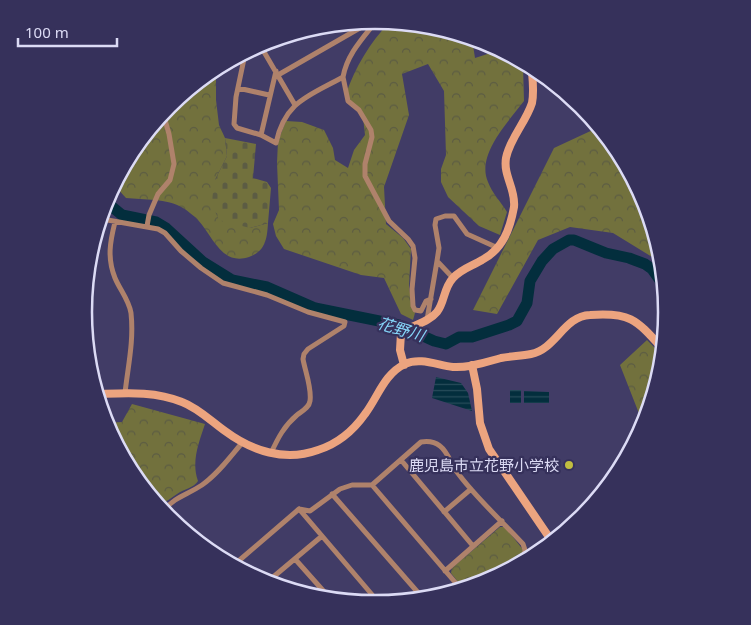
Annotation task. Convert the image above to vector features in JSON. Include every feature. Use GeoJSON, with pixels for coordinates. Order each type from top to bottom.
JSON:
{"type":"FeatureCollection","features":[{"type":"Feature","properties":{"kind":"street"},"geometry":{"type":"LineString","coordinates":[[261,135],[269,96],[277,74],[358,29]]}},
{"type":"Feature","properties":{"kind":"street"},"geometry":{"type":"LineString","coordinates":[[370,29],[351,54],[345,67],[343,77],[348,101],[359,110],[371,130],[372,137],[365,164],[365,176],[389,221],[408,238],[413,246],[412,289],[415,310],[421,311],[426,301],[431,299]]}},
{"type":"Feature","properties":{"kind":"street"},"geometry":{"type":"LineString","coordinates":[[264,52],[295,105]]}},
{"type":"Feature","properties":{"kind":"street"},"geometry":{"type":"LineString","coordinates":[[243,62],[236,98],[234,124],[237,128],[261,135],[276,143],[282,121],[295,105],[343,77]]}},
{"type":"Feature","properties":{"kind":"street"},"geometry":{"type":"LineString","coordinates":[[404,364],[400,350],[401,333],[410,326],[427,320],[437,311],[441,305],[445,289],[453,278],[463,269],[493,254],[505,238],[515,199],[506,171],[506,160],[512,142],[532,103],[533,77]]}},
{"type":"Feature","properties":{"kind":"street"},"geometry":{"type":"LineString","coordinates":[[238,88],[269,96]]}},
{"type":"Feature","properties":{"kind":"street"},"geometry":{"type":"LineString","coordinates":[[147,226],[148,217],[161,188],[170,180],[174,164],[165,122]]}},
{"type":"Feature","properties":{"kind":"street"},"geometry":{"type":"LineString","coordinates":[[427,320],[439,248],[436,219],[454,216],[467,234],[498,248]]}},
{"type":"Feature","properties":{"kind":"street"},"geometry":{"type":"LineString","coordinates":[[107,221],[147,226],[165,232],[201,268],[223,283],[267,295],[308,312],[345,322],[344,326],[308,349],[304,354],[303,359],[310,402],[283,429],[271,453]]}},
{"type":"Feature","properties":{"kind":"street"},"geometry":{"type":"LineString","coordinates":[[115,222],[109,247],[115,277],[131,312],[132,346],[125,393]]}},
{"type":"Feature","properties":{"kind":"street"},"geometry":{"type":"LineString","coordinates":[[437,261],[453,278]]}},
{"type":"Feature","properties":{"kind":"street"},"geometry":{"type":"LineString","coordinates":[[104,394],[156,394],[182,402],[195,408],[242,443],[258,450],[285,455],[306,453],[332,444],[351,431],[366,414],[388,377],[404,364],[421,361],[452,367],[472,366],[540,351],[548,347],[575,320],[589,315],[614,315],[630,318],[639,323],[658,343]]}},
{"type":"Feature","properties":{"kind":"street"},"geometry":{"type":"LineString","coordinates":[[472,366],[480,423],[489,449],[549,537]]}},
{"type":"Feature","properties":{"kind":"street"},"geometry":{"type":"LineString","coordinates":[[299,509],[310,511],[332,494],[352,485],[372,485],[421,442],[428,441],[439,445],[445,451],[455,470],[471,490],[523,544],[525,553]]}},
{"type":"Feature","properties":{"kind":"street"},"geometry":{"type":"LineString","coordinates":[[168,506],[176,498],[201,486],[213,476],[242,443]]}},
{"type":"Feature","properties":{"kind":"street"},"geometry":{"type":"LineString","coordinates":[[400,460],[473,546]]}},
{"type":"Feature","properties":{"kind":"street"},"geometry":{"type":"LineString","coordinates":[[372,485],[457,584]]}},
{"type":"Feature","properties":{"kind":"street"},"geometry":{"type":"LineString","coordinates":[[444,512],[471,490]]}},
{"type":"Feature","properties":{"kind":"street"},"geometry":{"type":"LineString","coordinates":[[332,494],[418,593]]}},
{"type":"Feature","properties":{"kind":"street"},"geometry":{"type":"LineString","coordinates":[[299,509],[373,596]]}},
{"type":"Feature","properties":{"kind":"street"},"geometry":{"type":"LineString","coordinates":[[239,561],[299,509]]}},
{"type":"Feature","properties":{"kind":"street"},"geometry":{"type":"LineString","coordinates":[[444,571],[502,521]]}},
{"type":"Feature","properties":{"kind":"street"},"geometry":{"type":"LineString","coordinates":[[274,577],[322,536]]}},
{"type":"Feature","properties":{"kind":"street"},"geometry":{"type":"LineString","coordinates":[[295,558],[324,592]]}},
{"type":"Feature","properties":{"kind":"green space"},"geometry":{"type":"Polygon","coordinates":[[[384,29],[394,29],[449,38],[473,46],[475,58],[490,53],[523,71],[524,101],[502,129],[486,161],[485,172],[488,182],[507,212],[500,235],[479,226],[448,197],[441,182],[441,169],[446,155],[444,91],[428,64],[402,74],[409,115],[384,187],[386,224],[403,238],[411,249],[409,286],[412,307],[415,313],[413,320],[401,314],[384,278],[361,275],[284,249],[276,236],[273,224],[279,210],[278,141],[286,121],[302,122],[324,130],[333,148],[335,160],[348,168],[354,150],[365,135],[363,117],[346,94],[364,56],[384,29]]]}},
{"type":"Feature","properties":{"kind":"green space"},"geometry":{"type":"Polygon","coordinates":[[[216,78],[219,125],[225,138],[227,156],[215,180],[250,228],[268,223],[266,239],[262,248],[249,257],[239,259],[231,257],[219,248],[198,220],[183,208],[170,202],[126,198],[119,191],[150,140],[188,99],[216,78]]]}},
{"type":"Feature","properties":{"kind":"green space"},"geometry":{"type":"Polygon","coordinates":[[[593,130],[630,187],[644,221],[654,258],[613,233],[570,227],[538,240],[497,314],[473,310],[554,148],[593,130]]]}},
{"type":"Feature","properties":{"kind":"green space"},"geometry":{"type":"Polygon","coordinates":[[[225,138],[256,144],[253,178],[267,182],[271,188],[268,223],[250,228],[219,220],[211,203],[215,180],[227,156],[225,138]]]}},
{"type":"Feature","properties":{"kind":"green space"},"geometry":{"type":"Polygon","coordinates":[[[647,340],[657,350],[650,386],[640,416],[620,365],[647,340]]]}},
{"type":"Feature","properties":{"kind":"green space"},"geometry":{"type":"Polygon","coordinates":[[[132,404],[205,424],[198,445],[195,467],[198,481],[164,502],[150,485],[121,438],[114,422],[122,422],[132,404]]]}},
{"type":"Feature","properties":{"kind":"green space"},"geometry":{"type":"Polygon","coordinates":[[[500,527],[505,527],[524,551],[523,554],[501,567],[459,584],[451,573],[452,568],[500,527]]]}},
{"type":"Feature","properties":{"kind":"water"},"geometry":{"type":"Polygon","coordinates":[[[436,377],[461,383],[468,393],[472,411],[432,398],[436,377]]]}},
{"type":"Feature","properties":{"kind":"water"},"geometry":{"type":"Polygon","coordinates":[[[510,390],[521,390],[521,403],[510,403],[510,390]]]}},
{"type":"Feature","properties":{"kind":"water"},"geometry":{"type":"Polygon","coordinates":[[[524,391],[549,392],[549,403],[524,403],[524,391]]]}},
{"type":"Feature","properties":{"kind":"waterway","name":"花野川"},"geometry":{"type":"LineString","coordinates":[[112,207],[122,215],[156,222],[166,228],[203,262],[232,280],[267,287],[315,308],[399,325],[434,341],[446,344],[459,337],[472,337],[517,321],[527,303],[530,281],[542,261],[553,249],[569,240],[574,240],[606,253],[645,264],[657,276]]}},
{"type":"Feature","properties":{"kind":"place","name":"鹿児島市立花野小学校"},"geometry":{"type":"Point","coordinates":[569,465]}}]}
